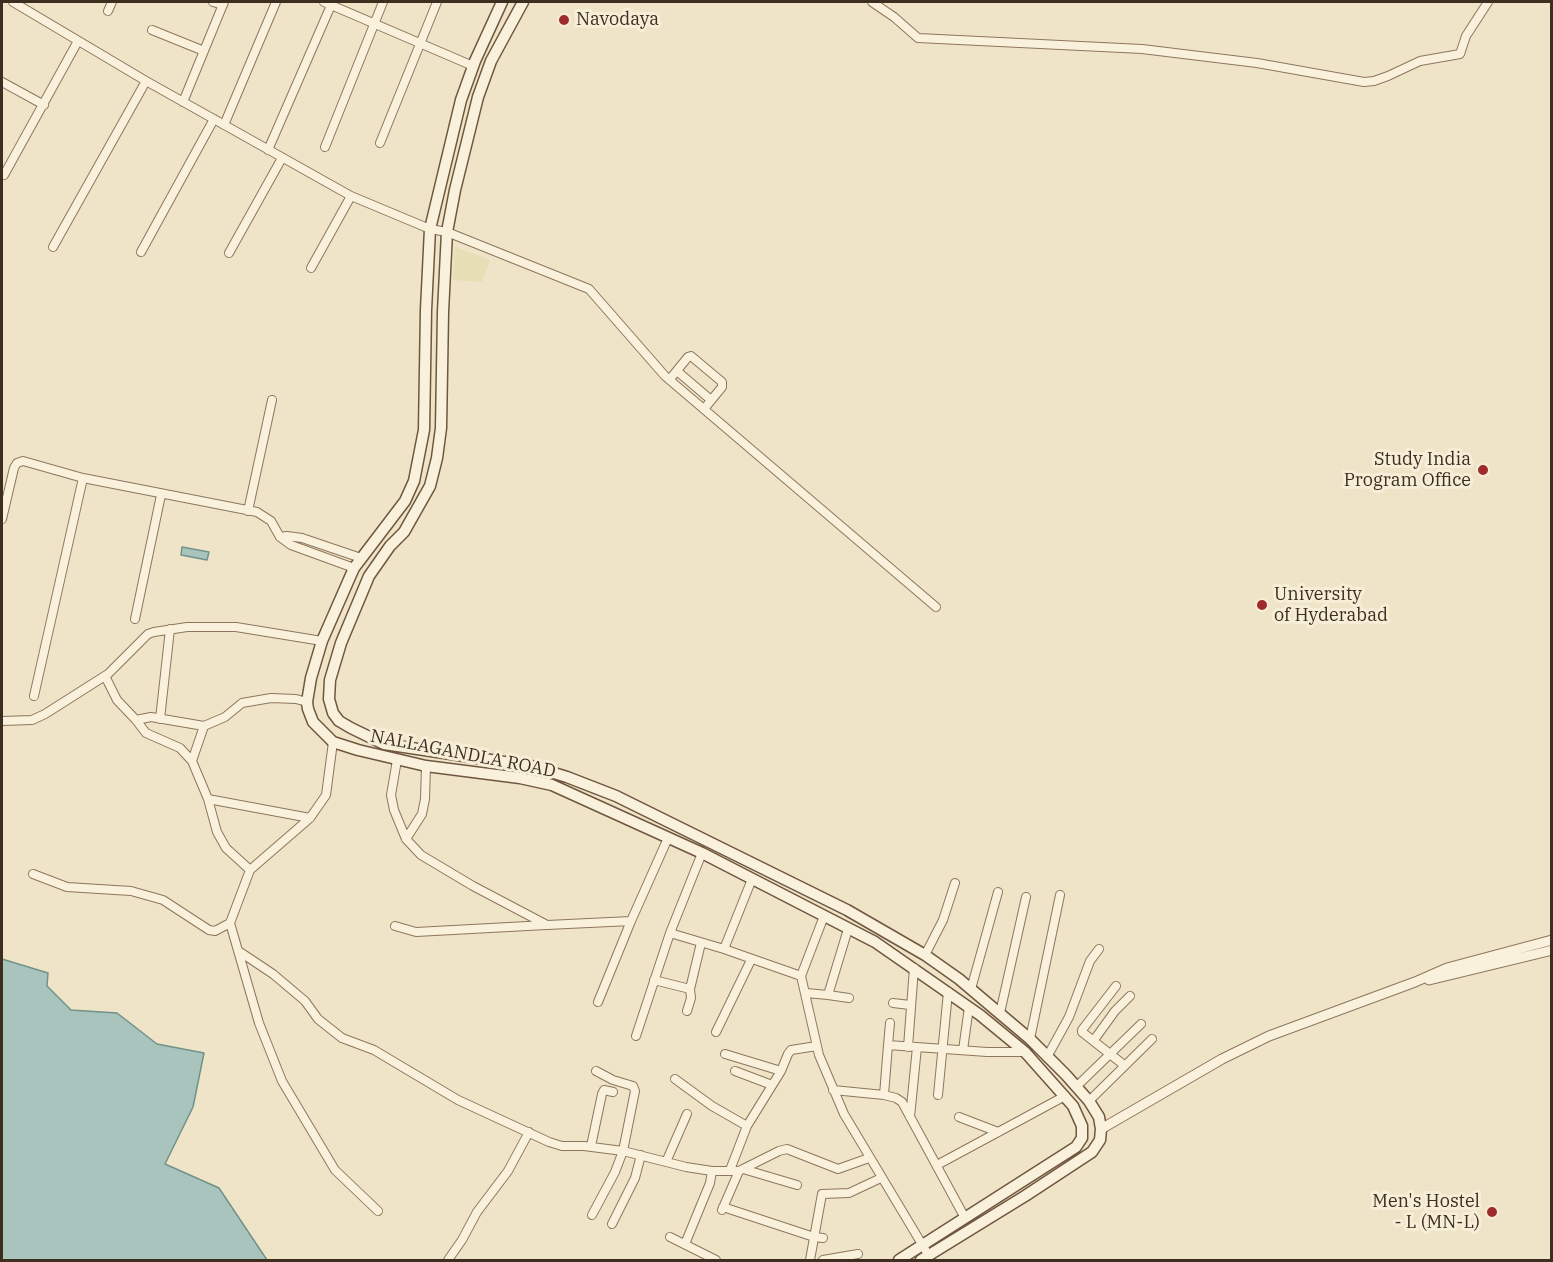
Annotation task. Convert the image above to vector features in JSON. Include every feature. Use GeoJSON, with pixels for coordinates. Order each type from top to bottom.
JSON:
{"type":"FeatureCollection","features":[{"type":"Feature","properties":{"kind":"main road"},"geometry":{"type":"LineString","coordinates":[[333,742],[313,723],[307,702],[311,678],[322,641],[354,568],[405,501],[414,481],[424,430],[430,229],[461,100],[473,66],[502,2]]}},
{"type":"Feature","properties":{"kind":"main road","name":"NALLAGANDLA ROAD"},"geometry":{"type":"LineString","coordinates":[[523,2],[491,61],[478,97],[455,190],[447,232],[441,428],[430,486],[404,532],[390,546],[367,581],[341,643],[330,680],[329,699],[333,713],[339,721],[384,744],[524,764],[567,777],[616,796],[847,910],[925,955],[1000,1013],[1077,1086],[1099,1117],[1101,1129]]}},
{"type":"Feature","properties":{"kind":"main road","name":"NALLAGANDLA ROAD"},"geometry":{"type":"LineString","coordinates":[[333,742],[426,766],[520,778],[552,785],[702,853],[875,942],[969,1007],[1025,1052],[1065,1096],[1073,1106],[1083,1134],[1076,1147],[965,1218]]}},
{"type":"Feature","properties":{"kind":"main road"},"geometry":{"type":"LineString","coordinates":[[520,778],[524,764]]}},
{"type":"Feature","properties":{"kind":"main road"},"geometry":{"type":"LineString","coordinates":[[899,1260],[924,1254],[1025,1196],[1092,1152],[1100,1140],[1101,1129]]}},
{"type":"Feature","properties":{"kind":"main road"},"geometry":{"type":"LineString","coordinates":[[924,1254],[965,1218]]}},
{"type":"Feature","properties":{"kind":"street"},"geometry":{"type":"LineString","coordinates":[[13,2],[146,81],[351,196],[430,229],[447,232],[589,289],[684,392],[936,607]]}},
{"type":"Feature","properties":{"kind":"street"},"geometry":{"type":"LineString","coordinates":[[108,11],[112,2]]}},
{"type":"Feature","properties":{"kind":"street"},"geometry":{"type":"LineString","coordinates":[[183,102],[224,3],[213,2]]}},
{"type":"Feature","properties":{"kind":"street"},"geometry":{"type":"LineString","coordinates":[[224,125],[276,2]]}},
{"type":"Feature","properties":{"kind":"street"},"geometry":{"type":"LineString","coordinates":[[325,147],[383,2]]}},
{"type":"Feature","properties":{"kind":"street"},"geometry":{"type":"LineString","coordinates":[[380,143],[437,2]]}},
{"type":"Feature","properties":{"kind":"street"},"geometry":{"type":"LineString","coordinates":[[872,2],[918,38],[1142,48],[1257,63],[1364,82],[1374,81],[1431,58],[1460,54],[1466,36],[1488,2]]}},
{"type":"Feature","properties":{"kind":"street"},"geometry":{"type":"LineString","coordinates":[[268,150],[329,3],[419,45],[473,66]]}},
{"type":"Feature","properties":{"kind":"street"},"geometry":{"type":"LineString","coordinates":[[152,30],[204,51]]}},
{"type":"Feature","properties":{"kind":"street"},"geometry":{"type":"LineString","coordinates":[[4,175],[78,41]]}},
{"type":"Feature","properties":{"kind":"street"},"geometry":{"type":"LineString","coordinates":[[53,247],[146,81]]}},
{"type":"Feature","properties":{"kind":"street"},"geometry":{"type":"LineString","coordinates":[[2,82],[44,105]]}},
{"type":"Feature","properties":{"kind":"street"},"geometry":{"type":"LineString","coordinates":[[141,252],[214,119]]}},
{"type":"Feature","properties":{"kind":"street"},"geometry":{"type":"LineString","coordinates":[[229,253],[282,158]]}},
{"type":"Feature","properties":{"kind":"street"},"geometry":{"type":"LineString","coordinates":[[311,268],[351,196]]}},
{"type":"Feature","properties":{"kind":"street"},"geometry":{"type":"LineString","coordinates":[[670,379],[691,356],[722,382],[722,387],[704,409]]}},
{"type":"Feature","properties":{"kind":"street"},"geometry":{"type":"LineString","coordinates":[[677,371],[711,400]]}},
{"type":"Feature","properties":{"kind":"street"},"geometry":{"type":"LineString","coordinates":[[684,392],[691,383]]}},
{"type":"Feature","properties":{"kind":"street"},"geometry":{"type":"LineString","coordinates":[[248,511],[272,400]]}},
{"type":"Feature","properties":{"kind":"street"},"geometry":{"type":"LineString","coordinates":[[2,519],[14,468],[17,463],[23,461],[83,478],[257,512],[271,520],[280,537],[291,545],[354,568]]}},
{"type":"Feature","properties":{"kind":"street"},"geometry":{"type":"LineString","coordinates":[[34,696],[83,478]]}},
{"type":"Feature","properties":{"kind":"street"},"geometry":{"type":"LineString","coordinates":[[135,619],[161,495]]}},
{"type":"Feature","properties":{"kind":"street"},"geometry":{"type":"LineString","coordinates":[[280,537],[302,538],[361,558]]}},
{"type":"Feature","properties":{"kind":"street"},"geometry":{"type":"LineString","coordinates":[[2,721],[32,720],[105,676],[148,634],[187,627],[237,624],[322,641]]}},
{"type":"Feature","properties":{"kind":"street"},"geometry":{"type":"LineString","coordinates":[[160,718],[170,629]]}},
{"type":"Feature","properties":{"kind":"street"},"geometry":{"type":"LineString","coordinates":[[105,676],[117,700],[146,733],[180,748],[192,761],[208,799],[217,832],[226,848],[250,870]]}},
{"type":"Feature","properties":{"kind":"street"},"geometry":{"type":"LineString","coordinates":[[136,720],[151,717],[204,726],[225,717],[242,703],[271,698],[307,702]]}},
{"type":"Feature","properties":{"kind":"street"},"geometry":{"type":"LineString","coordinates":[[192,761],[204,726]]}},
{"type":"Feature","properties":{"kind":"street"},"geometry":{"type":"LineString","coordinates":[[333,742],[326,795],[310,818],[250,870],[231,923],[259,1023],[282,1081],[335,1170],[359,1196],[378,1211]]}},
{"type":"Feature","properties":{"kind":"street"},"geometry":{"type":"LineString","coordinates":[[397,760],[392,795],[394,810],[406,839],[421,855],[443,869],[547,925]]}},
{"type":"Feature","properties":{"kind":"street"},"geometry":{"type":"LineString","coordinates":[[406,839],[422,814],[426,766]]}},
{"type":"Feature","properties":{"kind":"street"},"geometry":{"type":"LineString","coordinates":[[208,799],[310,818]]}},
{"type":"Feature","properties":{"kind":"street"},"geometry":{"type":"LineString","coordinates":[[598,1002],[630,921],[668,838]]}},
{"type":"Feature","properties":{"kind":"street"},"geometry":{"type":"LineString","coordinates":[[636,1036],[670,933],[702,853]]}},
{"type":"Feature","properties":{"kind":"street"},"geometry":{"type":"LineString","coordinates":[[33,874],[67,887],[131,891],[163,900],[209,930],[215,931],[231,923]]}},
{"type":"Feature","properties":{"kind":"street"},"geometry":{"type":"LineString","coordinates":[[724,949],[752,879]]}},
{"type":"Feature","properties":{"kind":"street"},"geometry":{"type":"LineString","coordinates":[[925,955],[943,920],[955,882]]}},
{"type":"Feature","properties":{"kind":"street"},"geometry":{"type":"LineString","coordinates":[[971,989],[998,892]]}},
{"type":"Feature","properties":{"kind":"street"},"geometry":{"type":"LineString","coordinates":[[1030,1039],[1060,895]]}},
{"type":"Feature","properties":{"kind":"street"},"geometry":{"type":"LineString","coordinates":[[1000,1013],[1026,897]]}},
{"type":"Feature","properties":{"kind":"street"},"geometry":{"type":"LineString","coordinates":[[824,916],[801,976],[817,1046],[844,1114],[924,1254]]}},
{"type":"Feature","properties":{"kind":"street"},"geometry":{"type":"LineString","coordinates":[[395,926],[423,932],[491,926],[630,921]]}},
{"type":"Feature","properties":{"kind":"street"},"geometry":{"type":"LineString","coordinates":[[828,995],[848,929]]}},
{"type":"Feature","properties":{"kind":"street"},"geometry":{"type":"LineString","coordinates":[[670,933],[801,976]]}},
{"type":"Feature","properties":{"kind":"street"},"geometry":{"type":"LineString","coordinates":[[1101,1129],[1222,1059],[1269,1036],[1447,968],[1551,940]]}},
{"type":"Feature","properties":{"kind":"street"},"geometry":{"type":"LineString","coordinates":[[687,1011],[701,943]]}},
{"type":"Feature","properties":{"kind":"street"},"geometry":{"type":"LineString","coordinates":[[1047,1057],[1069,1017],[1090,961],[1099,949]]}},
{"type":"Feature","properties":{"kind":"street"},"geometry":{"type":"LineString","coordinates":[[1415,982],[1452,976],[1551,950]]}},
{"type":"Feature","properties":{"kind":"street"},"geometry":{"type":"LineString","coordinates":[[240,952],[273,974],[305,1001],[318,1019],[342,1038],[374,1050],[458,1100],[562,1146],[591,1146],[623,1151],[686,1167],[712,1171],[737,1170],[797,1185]]}},
{"type":"Feature","properties":{"kind":"street"},"geometry":{"type":"LineString","coordinates":[[716,1032],[751,960]]}},
{"type":"Feature","properties":{"kind":"street"},"geometry":{"type":"LineString","coordinates":[[910,1117],[913,1047],[910,1005],[914,968]]}},
{"type":"Feature","properties":{"kind":"street"},"geometry":{"type":"LineString","coordinates":[[654,980],[690,989]]}},
{"type":"Feature","properties":{"kind":"street"},"geometry":{"type":"LineString","coordinates":[[1116,986],[1082,1032],[1124,1065]]}},
{"type":"Feature","properties":{"kind":"street"},"geometry":{"type":"LineString","coordinates":[[938,1095],[948,992]]}},
{"type":"Feature","properties":{"kind":"street"},"geometry":{"type":"LineString","coordinates":[[806,993],[849,998]]}},
{"type":"Feature","properties":{"kind":"street"},"geometry":{"type":"LineString","coordinates":[[1094,1040],[1115,1011],[1130,996]]}},
{"type":"Feature","properties":{"kind":"street"},"geometry":{"type":"LineString","coordinates":[[894,1003],[910,1005]]}},
{"type":"Feature","properties":{"kind":"street"},"geometry":{"type":"LineString","coordinates":[[963,1050],[969,1007]]}},
{"type":"Feature","properties":{"kind":"street"},"geometry":{"type":"LineString","coordinates":[[885,1095],[890,1023]]}},
{"type":"Feature","properties":{"kind":"street"},"geometry":{"type":"LineString","coordinates":[[1077,1086],[1142,1024]]}},
{"type":"Feature","properties":{"kind":"street"},"geometry":{"type":"LineString","coordinates":[[1089,1101],[1152,1038]]}},
{"type":"Feature","properties":{"kind":"street"},"geometry":{"type":"LineString","coordinates":[[888,1045],[1025,1052]]}},
{"type":"Feature","properties":{"kind":"street"},"geometry":{"type":"LineString","coordinates":[[817,1046],[791,1050],[781,1071],[747,1125],[737,1170],[723,1209],[823,1238]]}},
{"type":"Feature","properties":{"kind":"street"},"geometry":{"type":"LineString","coordinates":[[725,1054],[781,1071]]}},
{"type":"Feature","properties":{"kind":"street"},"geometry":{"type":"LineString","coordinates":[[592,1215],[615,1172],[623,1151],[635,1088],[596,1071]]}},
{"type":"Feature","properties":{"kind":"street"},"geometry":{"type":"LineString","coordinates":[[735,1071],[772,1085]]}},
{"type":"Feature","properties":{"kind":"street"},"geometry":{"type":"LineString","coordinates":[[675,1079],[712,1106],[747,1125]]}},
{"type":"Feature","properties":{"kind":"street"},"geometry":{"type":"LineString","coordinates":[[591,1146],[603,1092],[606,1090],[613,1092]]}},
{"type":"Feature","properties":{"kind":"street"},"geometry":{"type":"LineString","coordinates":[[833,1090],[885,1095],[902,1102],[965,1218]]}},
{"type":"Feature","properties":{"kind":"street"},"geometry":{"type":"LineString","coordinates":[[937,1165],[1065,1096]]}},
{"type":"Feature","properties":{"kind":"street"},"geometry":{"type":"LineString","coordinates":[[666,1162],[687,1114]]}},
{"type":"Feature","properties":{"kind":"street"},"geometry":{"type":"LineString","coordinates":[[958,1117],[998,1132]]}},
{"type":"Feature","properties":{"kind":"street"},"geometry":{"type":"LineString","coordinates":[[448,1260],[477,1212],[508,1171],[529,1132]]}},
{"type":"Feature","properties":{"kind":"street"},"geometry":{"type":"LineString","coordinates":[[737,1170],[783,1150],[795,1151],[838,1168],[869,1158]]}},
{"type":"Feature","properties":{"kind":"street"},"geometry":{"type":"LineString","coordinates":[[612,1224],[635,1178],[641,1155]]}},
{"type":"Feature","properties":{"kind":"street"},"geometry":{"type":"LineString","coordinates":[[685,1244],[710,1183],[712,1171]]}},
{"type":"Feature","properties":{"kind":"street"},"geometry":{"type":"LineString","coordinates":[[810,1260],[822,1194],[849,1193],[881,1178]]}},
{"type":"Feature","properties":{"kind":"street"},"geometry":{"type":"LineString","coordinates":[[670,1237],[716,1260]]}},
{"type":"Feature","properties":{"kind":"street"},"geometry":{"type":"LineString","coordinates":[[823,1260],[858,1254]]}},
{"type":"Feature","properties":{"kind":"shaded area"},"geometry":{"type":"Polygon","coordinates":[[[455,247],[490,260],[482,282],[453,280],[455,247]]]}},
{"type":"Feature","properties":{"kind":"water"},"geometry":{"type":"Polygon","coordinates":[[[182,547],[209,552],[207,560],[181,555],[182,547]]]}},
{"type":"Feature","properties":{"kind":"water"},"geometry":{"type":"Polygon","coordinates":[[[2,959],[48,973],[47,986],[71,1010],[117,1013],[157,1044],[204,1053],[193,1107],[165,1164],[219,1188],[267,1260],[2,1260],[2,959]]]}},
{"type":"Feature","properties":{"kind":"place","name":"Navodaya"},"geometry":{"type":"Point","coordinates":[564,20]}},
{"type":"Feature","properties":{"kind":"place","name":"Study India Program Office"},"geometry":{"type":"Point","coordinates":[1483,470]}},
{"type":"Feature","properties":{"kind":"place","name":"University of Hyderabad"},"geometry":{"type":"Point","coordinates":[1262,605]}},
{"type":"Feature","properties":{"kind":"place","name":"Men's Hostel - L (MN-L)"},"geometry":{"type":"Point","coordinates":[1492,1212]}}]}
